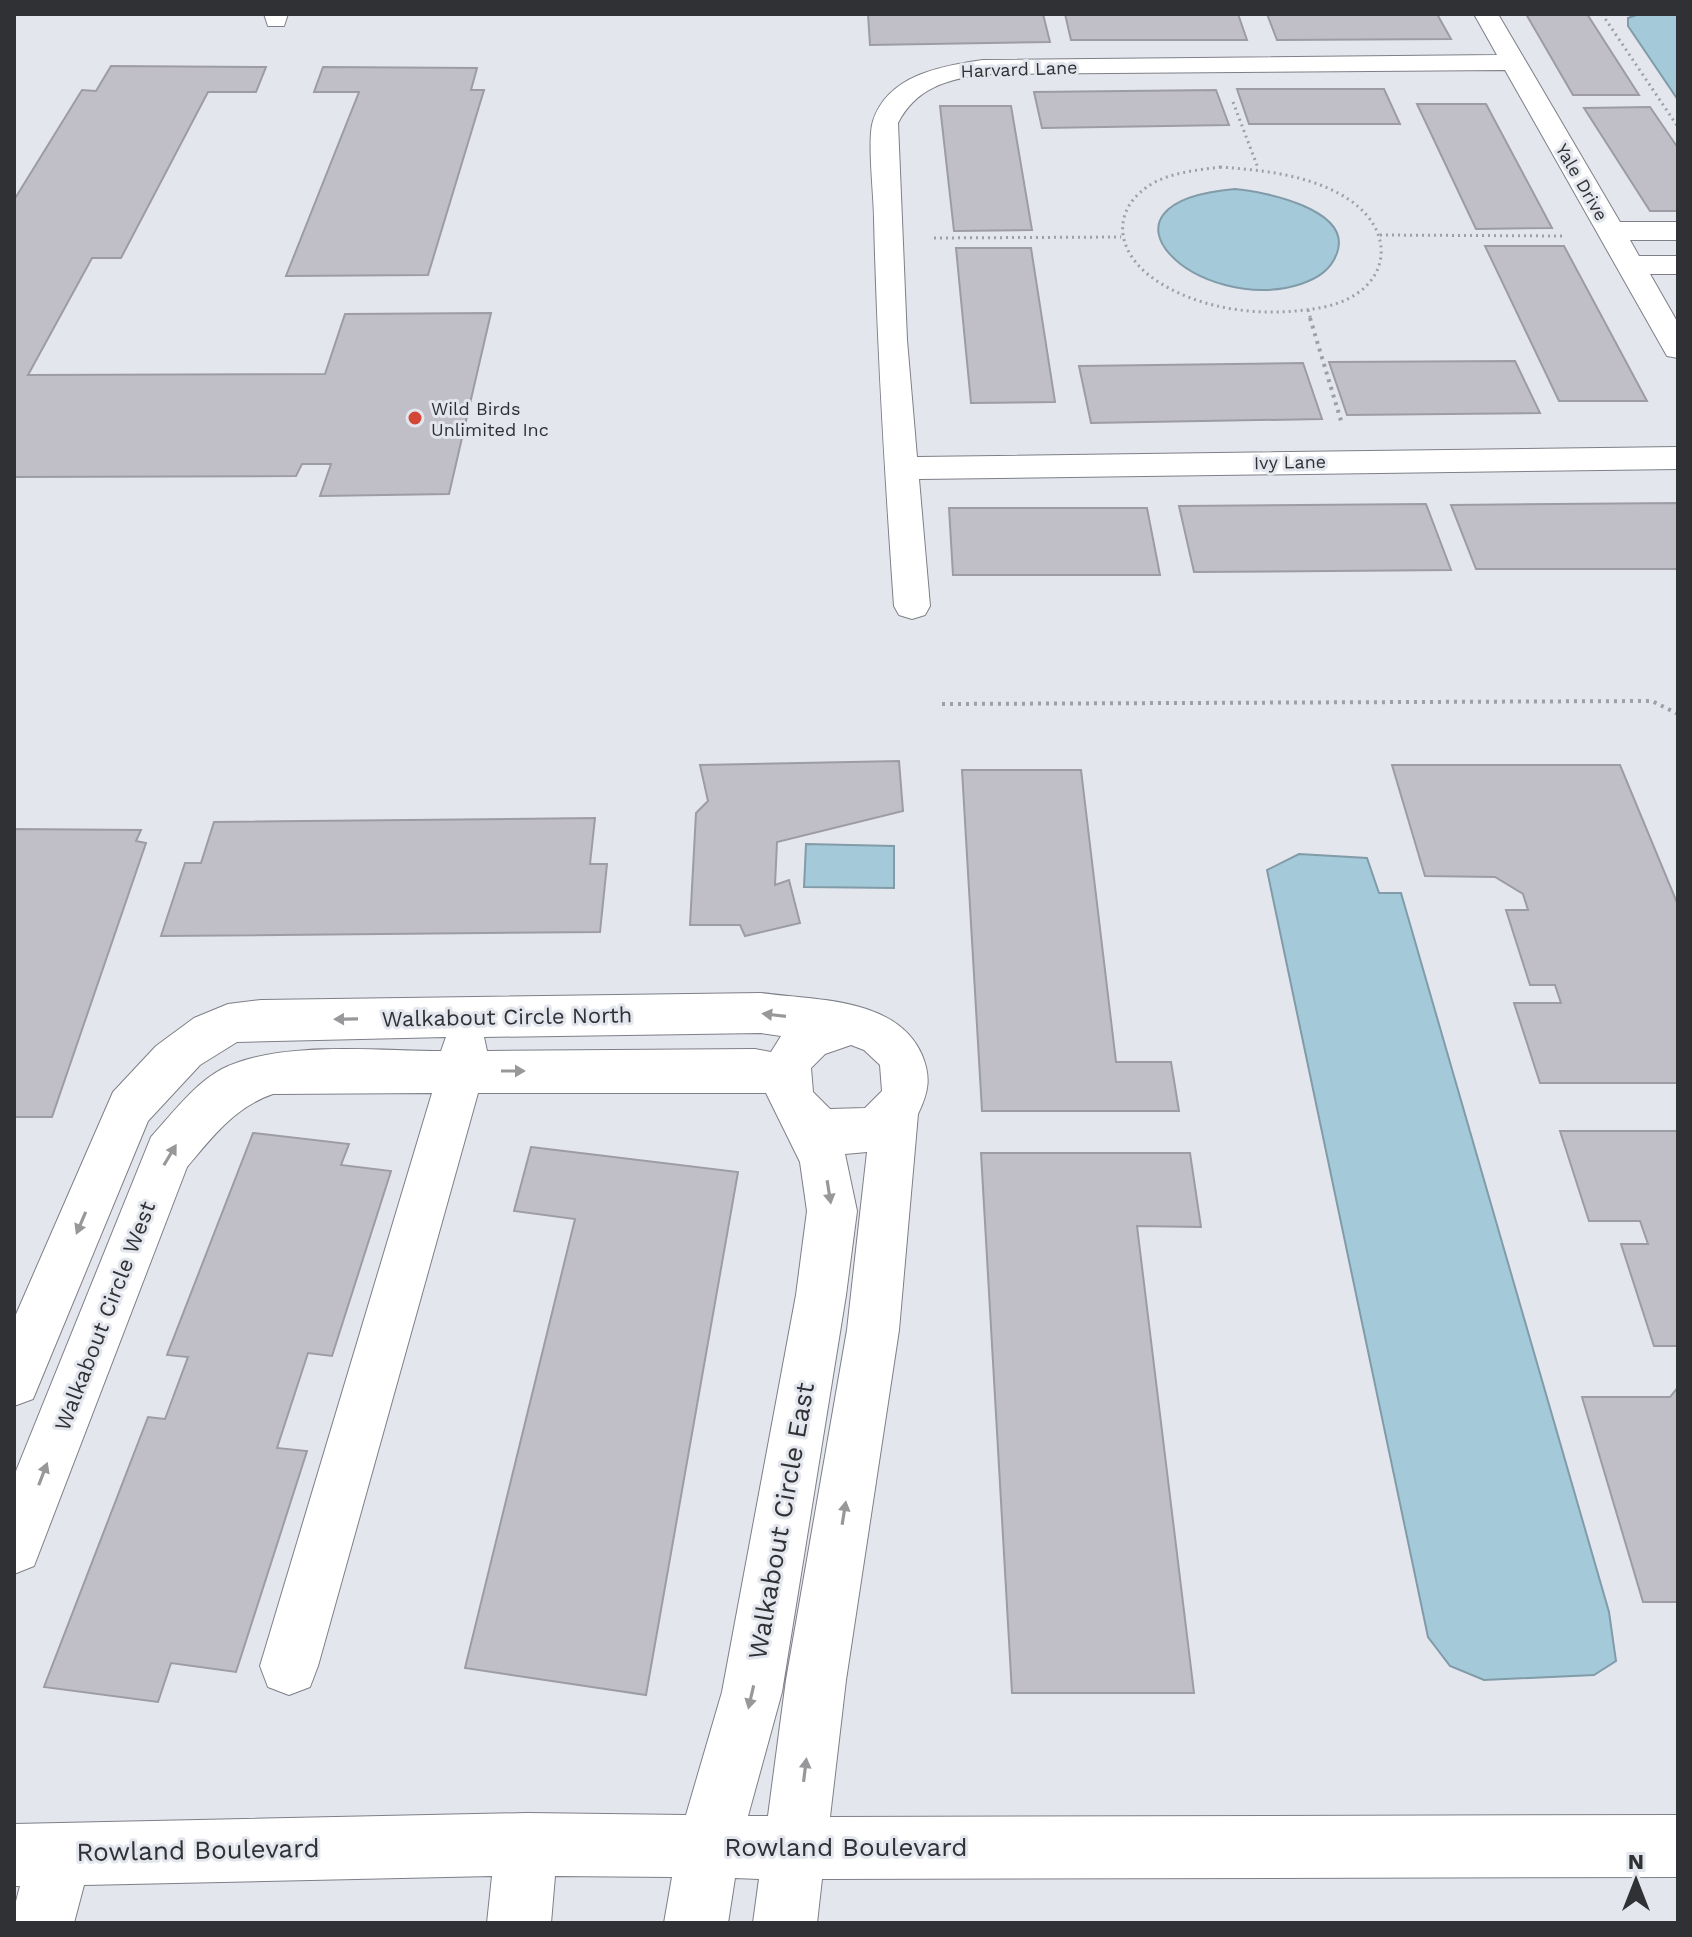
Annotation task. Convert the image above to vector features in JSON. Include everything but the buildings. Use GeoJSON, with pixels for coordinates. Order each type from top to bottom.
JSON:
{"type":"FeatureCollection","features":[{"type":"Feature","properties":{"kind":"street","name":"Yale Drive"},"geometry":{"type":"LineString","coordinates":[[1486,14],[1678,349]]}},
{"type":"Feature","properties":{"kind":"street","name":"Harvard Lane"},"geometry":{"type":"LineString","coordinates":[[912,606],[892,340],[885,123],[893,104],[911,88],[941,73],[983,67],[1514,62]]}},
{"type":"Feature","properties":{"kind":"street"},"geometry":{"type":"LineString","coordinates":[[1610,231],[1678,231]]}},
{"type":"Feature","properties":{"kind":"street"},"geometry":{"type":"LineString","coordinates":[[1630,265],[1678,265]]}},
{"type":"Feature","properties":{"kind":"street","name":"Ivy Lane"},"geometry":{"type":"LineString","coordinates":[[902,468],[1678,458]]}},
{"type":"Feature","properties":{"kind":"street","name":"Walkabout Circle North"},"geometry":{"type":"LineString","coordinates":[[175,1061],[225,1025],[261,1020],[761,1013],[851,1025]]}},
{"type":"Feature","properties":{"kind":"street"},"geometry":{"type":"LineString","coordinates":[[289,1666],[461,1072],[470,1018]]}},
{"type":"Feature","properties":{"kind":"street"},"geometry":{"type":"LineString","coordinates":[[14,1380],[130,1107],[175,1061],[219,1100],[237,1085],[273,1073],[755,1070],[796,1097],[821,1129],[841,1134],[862,1133],[880,1125],[895,1112],[904,1097],[905,1064],[897,1049],[884,1037],[851,1025],[816,1033],[801,1045],[796,1097]]}},
{"type":"Feature","properties":{"kind":"street","name":"Walkabout Circle East"},"geometry":{"type":"LineString","coordinates":[[696,1923],[708,1846],[752,1692],[821,1295],[832,1211],[824,1160],[796,1097]]}},
{"type":"Feature","properties":{"kind":"street","name":"Walkabout Circle West"},"geometry":{"type":"LineString","coordinates":[[14,1546],[168,1153],[219,1100]]}},
{"type":"Feature","properties":{"kind":"street"},"geometry":{"type":"LineString","coordinates":[[785,1923],[816,1680],[873,1330],[895,1112]]}},
{"type":"Feature","properties":{"kind":"street"},"geometry":{"type":"LineString","coordinates":[[519,1923],[527,1844]]}},
{"type":"Feature","properties":{"kind":"street","name":"Rowland Boulevard"},"geometry":{"type":"LineString","coordinates":[[37,1854],[527,1844],[795,1848],[1678,1846]]}},
{"type":"Feature","properties":{"kind":"street"},"geometry":{"type":"LineString","coordinates":[[37,1854],[42,1923]]}},
{"type":"Feature","properties":{"kind":"path"},"geometry":{"type":"LineString","coordinates":[[1602,14],[1678,127]]}},
{"type":"Feature","properties":{"kind":"path"},"geometry":{"type":"LineString","coordinates":[[1233,102],[1258,168]]}},
{"type":"Feature","properties":{"kind":"path"},"geometry":{"type":"LineString","coordinates":[[1220,167],[1258,168],[1291,175],[1334,192],[1367,216],[1380,235],[1384,254],[1378,273],[1363,289],[1338,302],[1308,310],[1267,313],[1226,308],[1187,297],[1154,280],[1132,259],[1121,237],[1122,216],[1134,197],[1156,182],[1185,172],[1220,167]]}},
{"type":"Feature","properties":{"kind":"path"},"geometry":{"type":"LineString","coordinates":[[1380,235],[1575,236]]}},
{"type":"Feature","properties":{"kind":"path"},"geometry":{"type":"LineString","coordinates":[[930,238],[1121,237]]}},
{"type":"Feature","properties":{"kind":"path"},"geometry":{"type":"LineString","coordinates":[[1308,310],[1343,427]]}},
{"type":"Feature","properties":{"kind":"path"},"geometry":{"type":"LineString","coordinates":[[942,704],[1652,701],[1678,714]]}},
{"type":"Feature","properties":{"kind":"water"},"geometry":{"type":"Polygon","coordinates":[[[1639,14],[1678,14],[1678,100],[1628,26],[1628,18],[1639,14]]]}},
{"type":"Feature","properties":{"kind":"water"},"geometry":{"type":"Polygon","coordinates":[[[1235,189],[1302,205],[1332,225],[1338,238],[1337,253],[1327,269],[1301,284],[1262,290],[1225,285],[1193,272],[1170,254],[1159,234],[1163,214],[1188,198],[1235,189]]]}},
{"type":"Feature","properties":{"kind":"water"},"geometry":{"type":"Polygon","coordinates":[[[806,844],[894,846],[894,888],[804,887],[806,844]]]}},
{"type":"Feature","properties":{"kind":"water"},"geometry":{"type":"Polygon","coordinates":[[[1299,854],[1367,858],[1379,893],[1401,893],[1609,1612],[1616,1661],[1594,1675],[1484,1680],[1450,1666],[1428,1637],[1267,870],[1299,854]]]}},
{"type":"Feature","properties":{"kind":"place","name":"Wild Birds Unlimited Inc"},"geometry":{"type":"Point","coordinates":[415,418]}}]}
